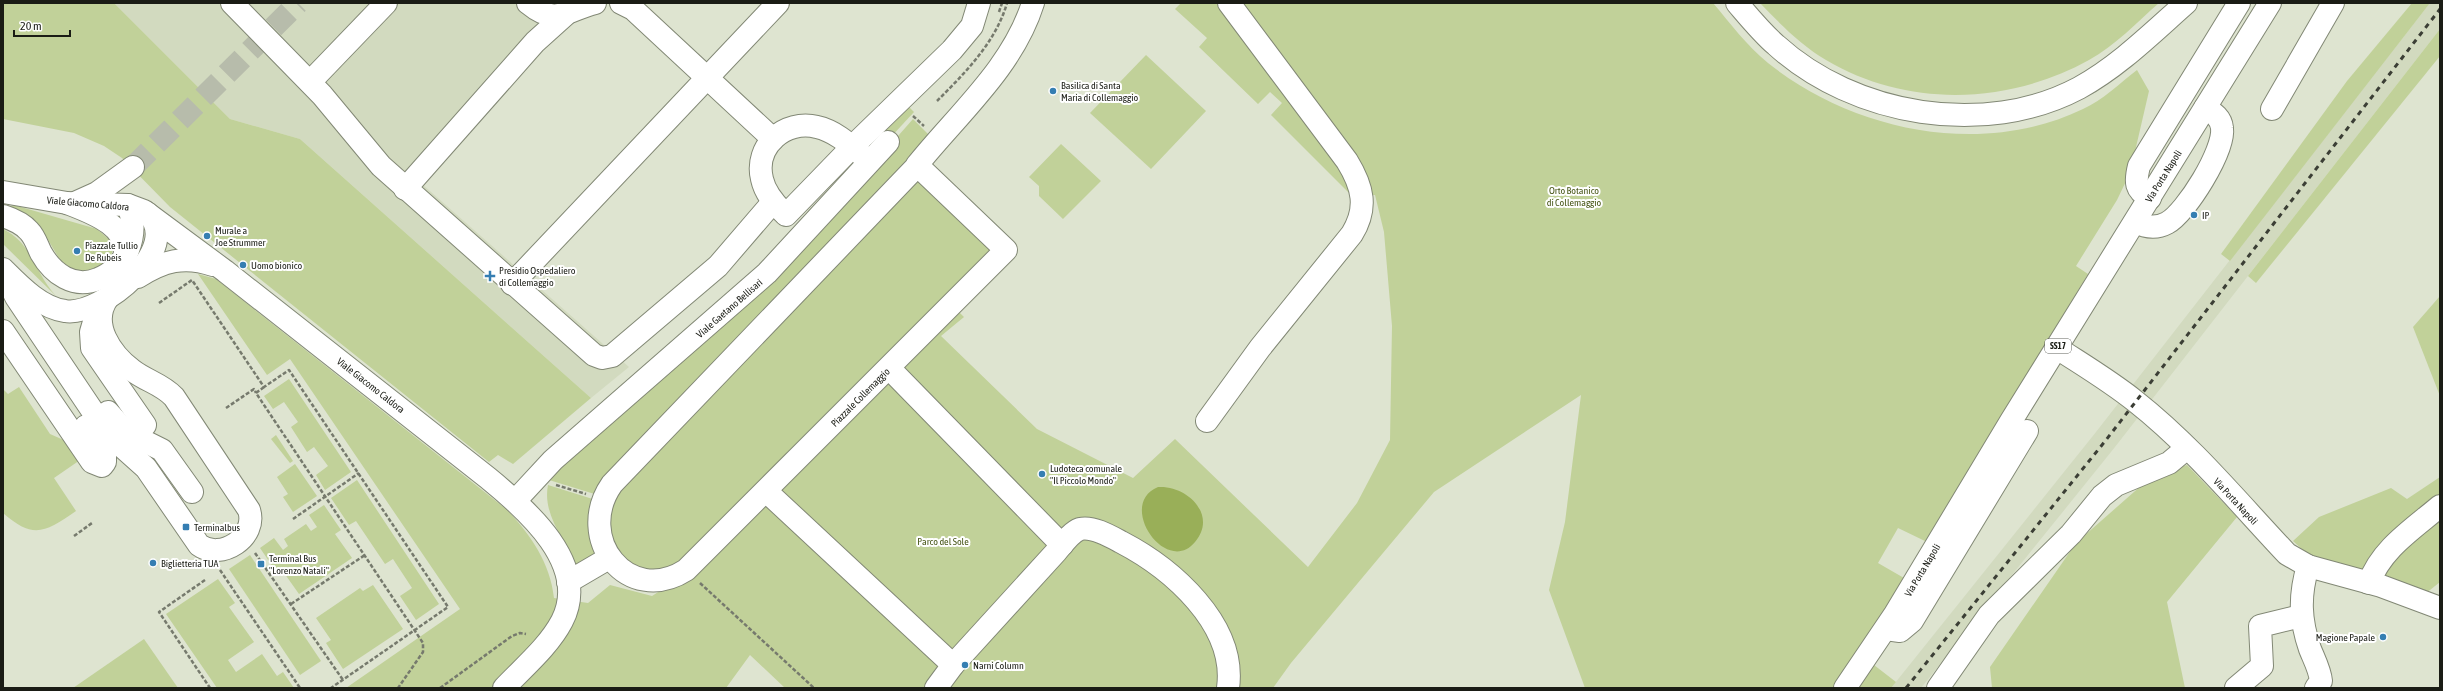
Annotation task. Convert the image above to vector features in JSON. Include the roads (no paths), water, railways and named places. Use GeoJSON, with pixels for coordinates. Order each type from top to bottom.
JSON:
{"type":"FeatureCollection","features":[{"type":"Feature","properties":{"kind":"street"},"geometry":{"type":"LineString","coordinates":[[232,3],[310,82],[360,143],[406,189],[594,355],[602,358],[612,356],[714,270],[780,208],[852,146],[956,45],[972,26],[979,3]]}},
{"type":"Feature","properties":{"kind":"street"},"geometry":{"type":"LineString","coordinates":[[310,82],[386,3]]}},
{"type":"Feature","properties":{"kind":"street"},"geometry":{"type":"LineString","coordinates":[[528,3],[551,16],[565,15],[596,3]]}},
{"type":"Feature","properties":{"kind":"street"},"geometry":{"type":"LineString","coordinates":[[512,284],[778,3]]}},
{"type":"Feature","properties":{"kind":"street"},"geometry":{"type":"LineString","coordinates":[[568,582],[609,558],[600,534],[599,515],[603,499],[612,484],[917,165],[939,128],[1008,55],[1025,27],[1033,3]]}},
{"type":"Feature","properties":{"kind":"street"},"geometry":{"type":"LineString","coordinates":[[1207,421],[1260,348],[1352,234],[1360,220],[1363,203],[1361,187],[1347,162],[1229,3]]}},
{"type":"Feature","properties":{"kind":"street"},"geometry":{"type":"LineString","coordinates":[[1737,3],[1776,46],[1818,76],[1846,90],[1875,102],[1907,109],[1967,114],[1992,113],[2040,104],[2079,88],[2116,64],[2186,3]]}},
{"type":"Feature","properties":{"kind":"street"},"geometry":{"type":"LineString","coordinates":[[2150,198],[2139,191],[2136,186],[2139,166],[2238,3]]}},
{"type":"Feature","properties":{"kind":"street","name":"Via Porta Napoli"},"geometry":{"type":"LineString","coordinates":[[1845,688],[2025,430],[2056,348],[2270,3]]}},
{"type":"Feature","properties":{"kind":"street"},"geometry":{"type":"LineString","coordinates":[[2272,109],[2333,3]]}},
{"type":"Feature","properties":{"kind":"street"},"geometry":{"type":"LineString","coordinates":[[628,5],[773,139]]}},
{"type":"Feature","properties":{"kind":"street"},"geometry":{"type":"LineString","coordinates":[[406,189],[535,42],[565,15]]}},
{"type":"Feature","properties":{"kind":"street"},"geometry":{"type":"LineString","coordinates":[[2135,222],[2151,227],[2170,221],[2183,208],[2210,168],[2221,141],[2222,129],[2217,117],[2205,108]]}},
{"type":"Feature","properties":{"kind":"street"},"geometry":{"type":"LineString","coordinates":[[805,233],[780,208],[762,183],[760,170],[764,153],[773,139],[788,128],[811,126],[830,131],[871,161]]}},
{"type":"Feature","properties":{"kind":"street","name":"Viale Gaetano Bellisari"},"geometry":{"type":"LineString","coordinates":[[515,501],[545,467],[756,284],[888,142]]}},
{"type":"Feature","properties":{"kind":"street","name":"Piazzale Collemaggio"},"geometry":{"type":"LineString","coordinates":[[609,558],[621,569],[638,577],[656,580],[673,577],[686,570],[1006,250],[917,165]]}},
{"type":"Feature","properties":{"kind":"street"},"geometry":{"type":"LineString","coordinates":[[3,269],[43,303],[65,311],[90,309],[107,299],[132,280],[146,265],[156,239],[153,221],[138,209],[125,183],[132,167],[90,198],[82,201],[67,203]]}},
{"type":"Feature","properties":{"kind":"street","name":"Viale Giacomo Caldora"},"geometry":{"type":"LineString","coordinates":[[6,194],[67,203],[138,209],[225,271],[515,501],[552,544],[562,561],[568,582],[568,603],[558,628],[504,688]]}},
{"type":"Feature","properties":{"kind":"street"},"geometry":{"type":"LineString","coordinates":[[67,203],[93,214],[114,226],[125,243],[124,259]]}},
{"type":"Feature","properties":{"kind":"street"},"geometry":{"type":"LineString","coordinates":[[3,216],[27,229],[52,268],[61,276],[74,282],[86,283],[101,279],[124,259],[131,243],[138,209]]}},
{"type":"Feature","properties":{"kind":"street","name":"Viale Giacomo Caldora"},"geometry":{"type":"LineString","coordinates":[[132,280],[156,266],[180,259],[196,260],[225,271]]}},
{"type":"Feature","properties":{"kind":"street"},"geometry":{"type":"LineString","coordinates":[[3,269],[16,297],[108,434],[146,468],[199,545],[210,551],[226,549],[242,539],[251,519],[249,510],[174,397],[158,384],[131,370],[103,334],[100,317],[107,299]]}},
{"type":"Feature","properties":{"kind":"street"},"geometry":{"type":"LineString","coordinates":[[19,284],[118,426],[162,450],[192,492]]}},
{"type":"Feature","properties":{"kind":"street"},"geometry":{"type":"LineString","coordinates":[[107,299],[100,307],[92,324],[91,345],[145,425]]}},
{"type":"Feature","properties":{"kind":"street"},"geometry":{"type":"LineString","coordinates":[[3,303],[104,453],[106,459],[103,465],[98,466],[92,462],[3,331]]}},
{"type":"Feature","properties":{"kind":"street","name":"Via Porta Napoli"},"geometry":{"type":"LineString","coordinates":[[2056,348],[2135,401],[2187,448],[2287,554],[2308,566],[2369,583],[2440,608]]}},
{"type":"Feature","properties":{"kind":"street"},"geometry":{"type":"LineString","coordinates":[[889,368],[1062,545]]}},
{"type":"Feature","properties":{"kind":"street"},"geometry":{"type":"LineString","coordinates":[[1938,688],[1989,614],[2071,534],[2102,496],[2116,485],[2169,463],[2187,448]]}},
{"type":"Feature","properties":{"kind":"street"},"geometry":{"type":"LineString","coordinates":[[766,491],[953,665]]}},
{"type":"Feature","properties":{"kind":"street"},"geometry":{"type":"LineString","coordinates":[[2369,583],[2374,570],[2384,555],[2440,506]]}},
{"type":"Feature","properties":{"kind":"street"},"geometry":{"type":"LineString","coordinates":[[936,688],[953,665],[1062,545],[1080,529],[1096,531],[1127,545],[1171,576],[1192,596],[1219,635],[1227,657],[1228,688]]}},
{"type":"Feature","properties":{"kind":"street"},"geometry":{"type":"LineString","coordinates":[[2308,566],[2301,597],[2301,616],[2310,649],[2321,675],[2321,681],[2316,688]]}},
{"type":"Feature","properties":{"kind":"street"},"geometry":{"type":"LineString","coordinates":[[2236,688],[2262,666],[2260,626],[2301,616]]}},
{"type":"Feature","properties":{"kind":"tunnel"},"geometry":{"type":"LineString","coordinates":[[133,167],[298,3]]}},
{"type":"Feature","properties":{"kind":"railway"},"geometry":{"type":"LineString","coordinates":[[1906,688],[2106,440],[2440,9]]}},
{"type":"Feature","properties":{"kind":"place","name":"Basilica di Santa Maria di Collemaggio"},"geometry":{"type":"Point","coordinates":[1053,91]}},
{"type":"Feature","properties":{"kind":"place","name":"IP"},"geometry":{"type":"Point","coordinates":[2194,215]}},
{"type":"Feature","properties":{"kind":"place","name":"Murale a Joe Strummer"},"geometry":{"type":"Point","coordinates":[207,236]}},
{"type":"Feature","properties":{"kind":"place","name":"Piazzale Tullio De Rubeis"},"geometry":{"type":"Point","coordinates":[77,251]}},
{"type":"Feature","properties":{"kind":"place","name":"Uomo bionico"},"geometry":{"type":"Point","coordinates":[243,265]}},
{"type":"Feature","properties":{"kind":"place","name":"Presidio Ospedaliero di Collemaggio"},"geometry":{"type":"Point","coordinates":[490,276]}},
{"type":"Feature","properties":{"kind":"place","name":"Ludoteca comunale \"Il Piccolo Mondo\""},"geometry":{"type":"Point","coordinates":[1042,474]}},
{"type":"Feature","properties":{"kind":"place","name":"Terminalbus"},"geometry":{"type":"Point","coordinates":[186,527]}},
{"type":"Feature","properties":{"kind":"place","name":"Biglietteria TUA"},"geometry":{"type":"Point","coordinates":[153,563]}},
{"type":"Feature","properties":{"kind":"place","name":"Terminal Bus \"Lorenzo Natali\""},"geometry":{"type":"Point","coordinates":[261,564]}},
{"type":"Feature","properties":{"kind":"place","name":"Magione Papale"},"geometry":{"type":"Point","coordinates":[2383,637]}},
{"type":"Feature","properties":{"kind":"place","name":"Narni Column"},"geometry":{"type":"Point","coordinates":[965,665]}},
{"type":"Feature","properties":{"kind":"park label","name":"Orto Botanico di Collemaggio"},"geometry":{"type":"Point","coordinates":[1574,196]}},
{"type":"Feature","properties":{"kind":"park label","name":"Parco del Sole"},"geometry":{"type":"Point","coordinates":[943,541]}}]}
